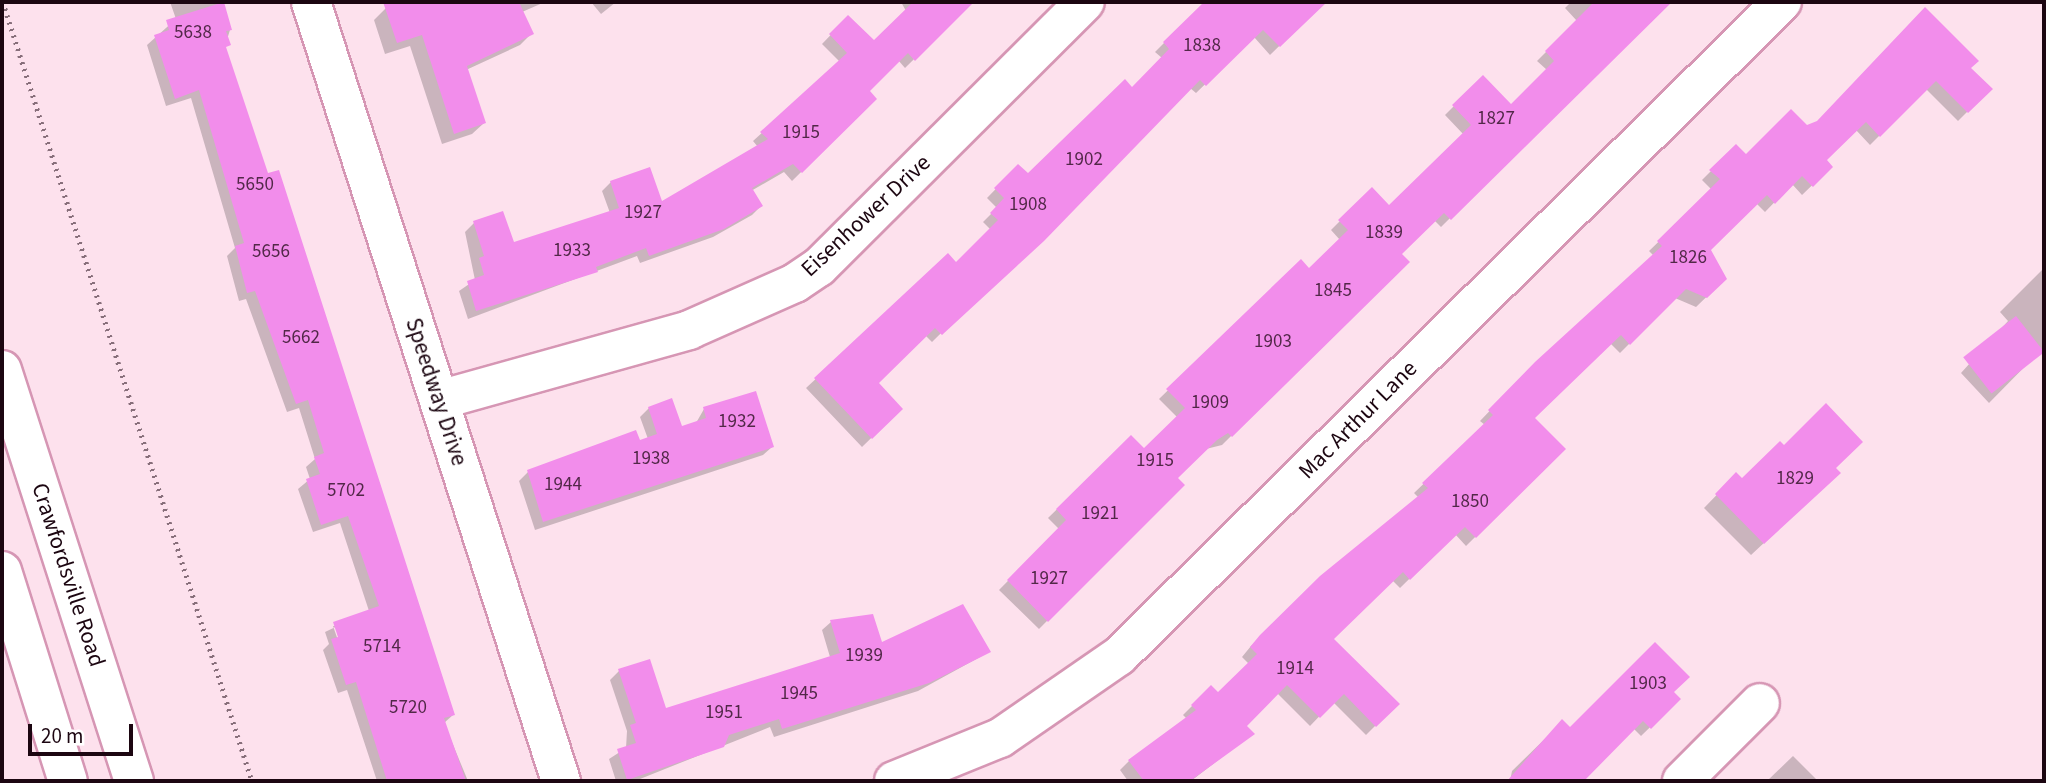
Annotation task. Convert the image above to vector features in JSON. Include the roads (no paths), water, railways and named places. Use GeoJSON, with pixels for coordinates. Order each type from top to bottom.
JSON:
{"type":"FeatureCollection","features":[{"type":"Feature","properties":{"kind":"street","name":"Speedway Drive"},"geometry":{"type":"LineString","coordinates":[[311,2],[561,781]]}},
{"type":"Feature","properties":{"kind":"street","name":"Eisenhower Drive"},"geometry":{"type":"LineString","coordinates":[[439,400],[689,330],[794,283],[819,267],[1085,2]]}},
{"type":"Feature","properties":{"kind":"street","name":"Mac Arthur Lane"},"geometry":{"type":"LineString","coordinates":[[894,781],[1000,738],[1119,656],[1782,2]]}},
{"type":"Feature","properties":{"kind":"street","name":"Crawfordsville Road"},"geometry":{"type":"LineString","coordinates":[[2,370],[134,781]]}},
{"type":"Feature","properties":{"kind":"street"},"geometry":{"type":"LineString","coordinates":[[2,571],[68,781]]}},
{"type":"Feature","properties":{"kind":"street"},"geometry":{"type":"LineString","coordinates":[[1682,781],[1760,703]]}}]}
